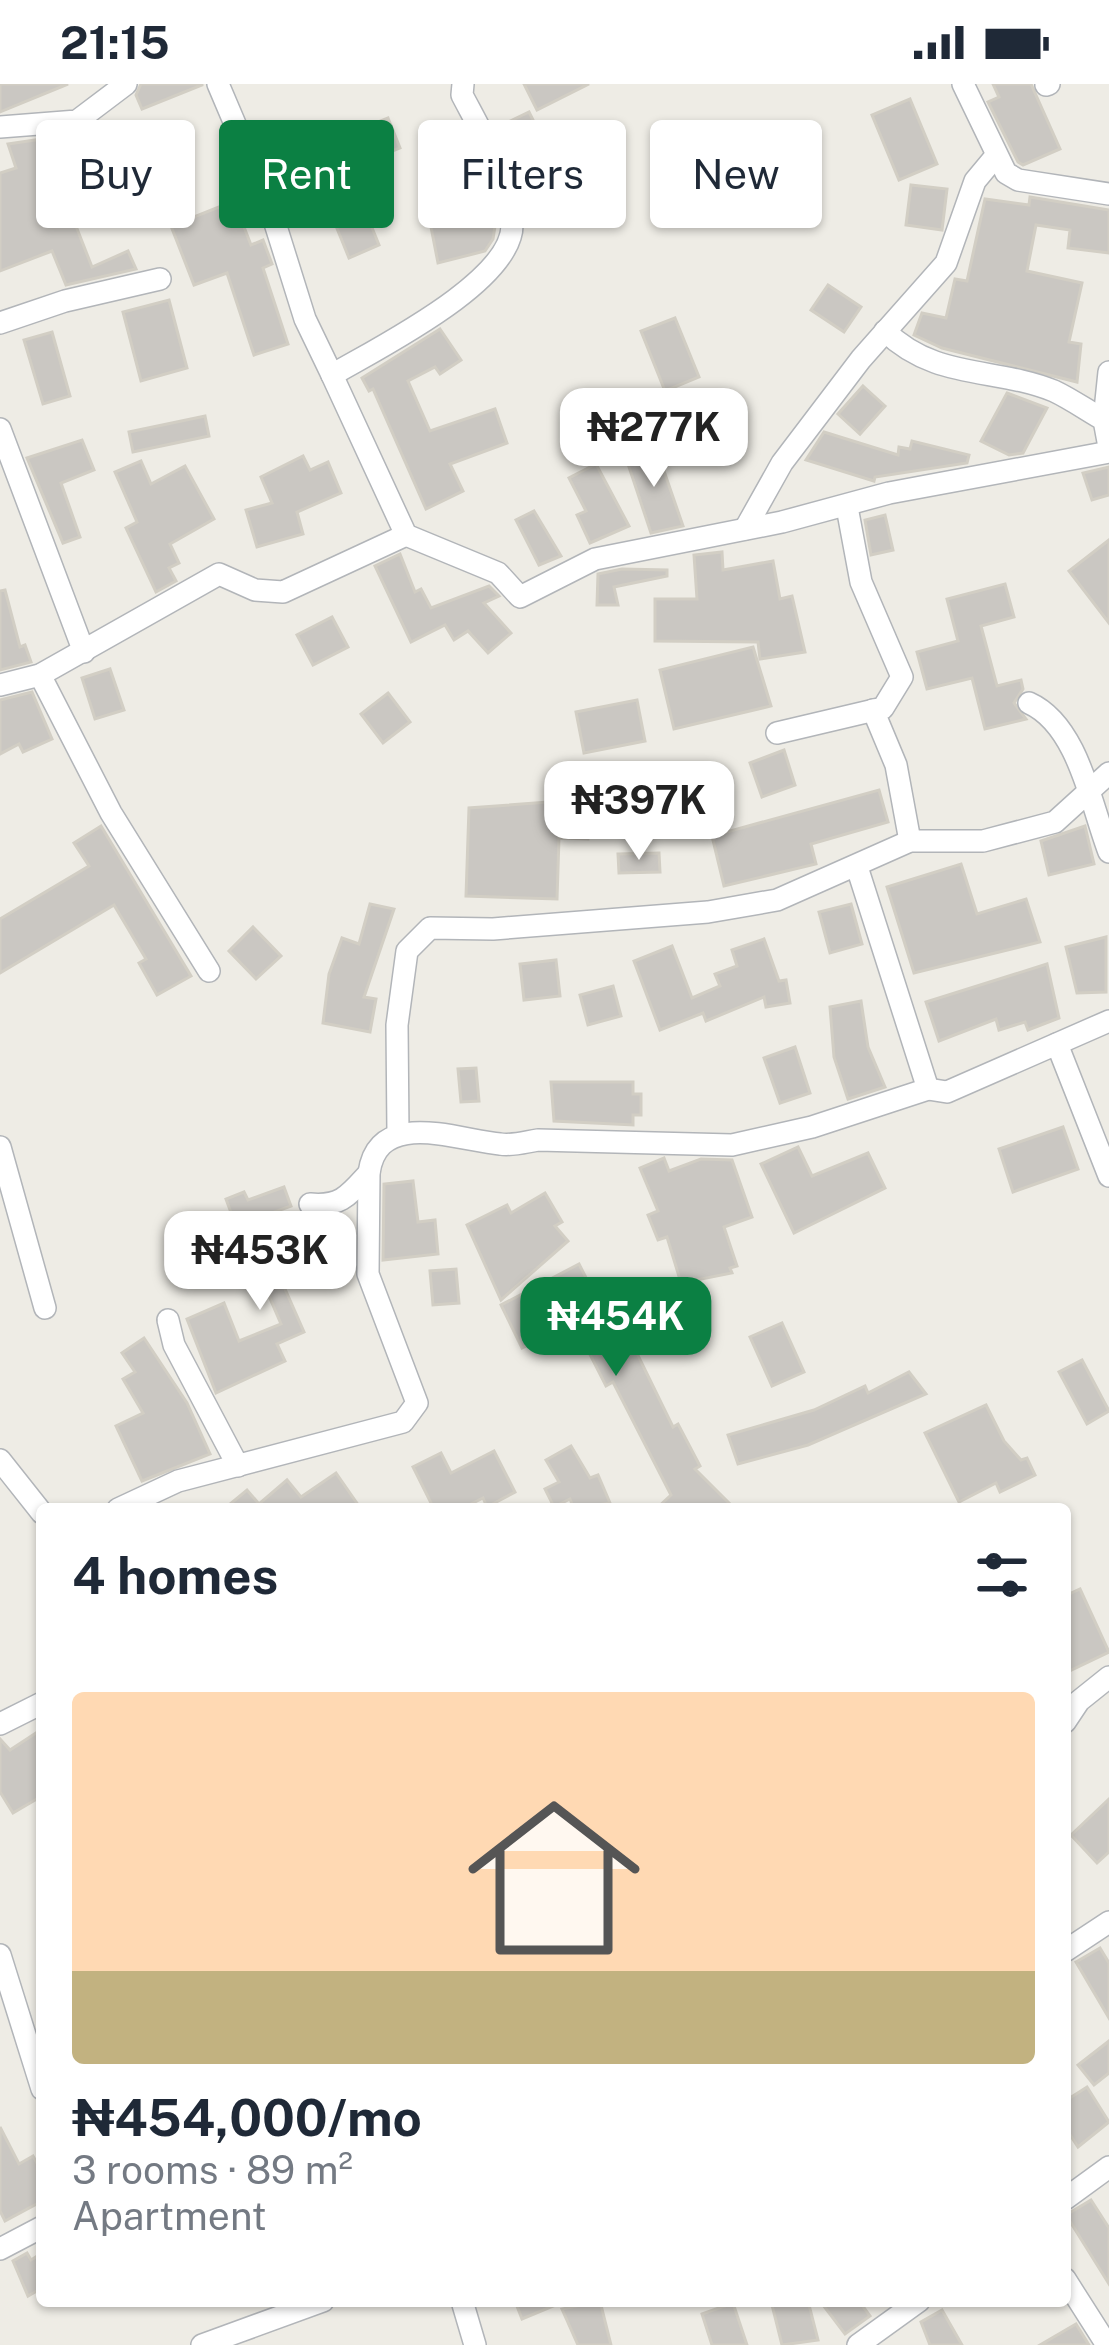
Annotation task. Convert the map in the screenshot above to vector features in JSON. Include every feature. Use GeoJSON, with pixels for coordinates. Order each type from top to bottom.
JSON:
{"type":"FeatureCollection","features":[{"type":"Feature","properties":{"kind":"street"},"geometry":{"type":"LineString","coordinates":[[0,127],[77,121],[126,84]]}},
{"type":"Feature","properties":{"kind":"street"},"geometry":{"type":"LineString","coordinates":[[218,84],[269,204],[305,319],[406,536],[498,573],[520,597],[595,559],[1109,449],[1104,420],[1109,372]]}},
{"type":"Feature","properties":{"kind":"street"},"geometry":{"type":"LineString","coordinates":[[332,375],[443,309],[508,246],[512,226],[507,196],[462,95],[463,84]]}},
{"type":"Feature","properties":{"kind":"street"},"geometry":{"type":"LineString","coordinates":[[963,84],[995,158],[1018,180],[1109,194]]}},
{"type":"Feature","properties":{"kind":"street"},"geometry":{"type":"LineString","coordinates":[[745,529],[782,464],[885,331],[946,262],[975,181],[995,158]]}},
{"type":"Feature","properties":{"kind":"street"},"geometry":{"type":"LineString","coordinates":[[0,323],[84,295],[160,279]]}},
{"type":"Feature","properties":{"kind":"street"},"geometry":{"type":"LineString","coordinates":[[885,331],[909,354],[955,371],[1052,390],[1104,420]]}},
{"type":"Feature","properties":{"kind":"street"},"geometry":{"type":"LineString","coordinates":[[0,429],[85,652]]}},
{"type":"Feature","properties":{"kind":"street"},"geometry":{"type":"LineString","coordinates":[[777,734],[883,708],[902,677],[861,582],[848,507]]}},
{"type":"Feature","properties":{"kind":"street"},"geometry":{"type":"LineString","coordinates":[[0,685],[40,674],[85,652],[219,574],[255,590],[283,592],[406,536]]}},
{"type":"Feature","properties":{"kind":"street"},"geometry":{"type":"LineString","coordinates":[[40,674],[111,813],[209,971]]}},
{"type":"Feature","properties":{"kind":"street"},"geometry":{"type":"LineString","coordinates":[[1029,703],[1055,718],[1090,791],[1109,853]]}},
{"type":"Feature","properties":{"kind":"street"},"geometry":{"type":"LineString","coordinates":[[873,710],[896,765],[910,841]]}},
{"type":"Feature","properties":{"kind":"street"},"geometry":{"type":"LineString","coordinates":[[398,1134],[397,1025],[407,951],[430,928],[493,929],[707,912],[777,900],[910,841],[983,841],[1055,822],[1109,773]]}},
{"type":"Feature","properties":{"kind":"street"},"geometry":{"type":"LineString","coordinates":[[857,867],[928,1089]]}},
{"type":"Feature","properties":{"kind":"street"},"geometry":{"type":"LineString","coordinates":[[131,1503],[178,1481],[403,1422],[418,1403],[368,1274],[371,1156],[382,1142],[398,1134],[415,1131],[507,1145],[538,1140],[732,1145],[812,1127],[928,1089],[946,1091],[1109,1021]]}},
{"type":"Feature","properties":{"kind":"street"},"geometry":{"type":"LineString","coordinates":[[1057,1044],[1109,1176]]}},
{"type":"Feature","properties":{"kind":"street"},"geometry":{"type":"LineString","coordinates":[[0,1147],[45,1308]]}},
{"type":"Feature","properties":{"kind":"street"},"geometry":{"type":"LineString","coordinates":[[310,1204],[332,1206],[344,1201],[369,1173]]}},
{"type":"Feature","properties":{"kind":"street"},"geometry":{"type":"LineString","coordinates":[[168,1320],[173,1345],[183,1353],[238,1466]]}},
{"type":"Feature","properties":{"kind":"street"},"geometry":{"type":"LineString","coordinates":[[0,1460],[36,1505]]}},
{"type":"Feature","properties":{"kind":"street"},"geometry":{"type":"LineString","coordinates":[[1071,1713],[1109,1677]]}},
{"type":"Feature","properties":{"kind":"street"},"geometry":{"type":"LineString","coordinates":[[0,1724],[36,1706]]}},
{"type":"Feature","properties":{"kind":"street"},"geometry":{"type":"LineString","coordinates":[[1071,1947],[1109,1922]]}},
{"type":"Feature","properties":{"kind":"street"},"geometry":{"type":"LineString","coordinates":[[0,1954],[36,2071]]}},
{"type":"Feature","properties":{"kind":"street"},"geometry":{"type":"LineString","coordinates":[[1071,2195],[1109,2167]]}},
{"type":"Feature","properties":{"kind":"street"},"geometry":{"type":"LineString","coordinates":[[0,2249],[36,2230]]}},
{"type":"Feature","properties":{"kind":"street"},"geometry":{"type":"LineString","coordinates":[[1071,2288],[1107,2345]]}},
{"type":"Feature","properties":{"kind":"street"},"geometry":{"type":"LineString","coordinates":[[202,2345],[306,2307]]}},
{"type":"Feature","properties":{"kind":"street"},"geometry":{"type":"LineString","coordinates":[[464,2307],[475,2345]]}},
{"type":"Feature","properties":{"kind":"street"},"geometry":{"type":"LineString","coordinates":[[858,2345],[911,2307]]}},
{"type":"Feature","properties":{"kind":"building"},"geometry":{"type":"Polygon","coordinates":[[[0,84],[68,84],[0,112],[0,84]]]}},
{"type":"Feature","properties":{"kind":"building"},"geometry":{"type":"Polygon","coordinates":[[[141,84],[202,85],[142,109],[136,95],[141,84]]]}},
{"type":"Feature","properties":{"kind":"building"},"geometry":{"type":"Polygon","coordinates":[[[524,84],[589,84],[537,110],[524,84]]]}},
{"type":"Feature","properties":{"kind":"building"},"geometry":{"type":"Polygon","coordinates":[[[993,84],[1031,84],[1060,149],[1023,165],[1018,162],[988,102],[999,97],[993,84]]]}},
{"type":"Feature","properties":{"kind":"building"},"geometry":{"type":"Polygon","coordinates":[[[910,99],[937,164],[899,180],[872,115],[910,99]]]}},
{"type":"Feature","properties":{"kind":"building"},"geometry":{"type":"Polygon","coordinates":[[[36,140],[36,228],[77,228],[92,267],[128,251],[136,269],[66,285],[52,251],[0,271],[0,173],[16,168],[8,144],[36,140]]]}},
{"type":"Feature","properties":{"kind":"building"},"geometry":{"type":"Polygon","coordinates":[[[911,185],[947,189],[942,230],[906,225],[911,185]]]}},
{"type":"Feature","properties":{"kind":"building"},"geometry":{"type":"Polygon","coordinates":[[[1030,197],[1109,210],[1109,253],[1068,248],[1070,230],[1036,225],[1027,271],[1082,283],[1069,342],[1081,344],[1077,382],[942,348],[914,335],[922,313],[946,318],[955,279],[967,281],[985,199],[1029,205],[1030,197]]]}},
{"type":"Feature","properties":{"kind":"building"},"geometry":{"type":"Polygon","coordinates":[[[219,207],[219,228],[244,228],[251,245],[263,240],[272,264],[263,268],[288,344],[254,355],[227,273],[194,285],[172,228],[195,228],[195,216],[219,207]]]}},
{"type":"Feature","properties":{"kind":"building"},"geometry":{"type":"Polygon","coordinates":[[[337,228],[372,228],[379,245],[349,258],[337,228]]]}},
{"type":"Feature","properties":{"kind":"building"},"geometry":{"type":"Polygon","coordinates":[[[431,228],[495,228],[485,251],[438,263],[431,228]]]}},
{"type":"Feature","properties":{"kind":"building"},"geometry":{"type":"Polygon","coordinates":[[[828,285],[861,307],[844,332],[811,310],[828,285]]]}},
{"type":"Feature","properties":{"kind":"building"},"geometry":{"type":"Polygon","coordinates":[[[169,300],[187,368],[141,381],[123,312],[169,300]]]}},
{"type":"Feature","properties":{"kind":"building"},"geometry":{"type":"Polygon","coordinates":[[[675,318],[699,377],[665,391],[641,331],[675,318]]]}},
{"type":"Feature","properties":{"kind":"building"},"geometry":{"type":"Polygon","coordinates":[[[440,329],[461,360],[440,374],[435,367],[408,381],[430,431],[495,409],[507,443],[450,464],[463,491],[426,509],[373,389],[369,391],[362,378],[440,329]]]}},
{"type":"Feature","properties":{"kind":"building"},"geometry":{"type":"Polygon","coordinates":[[[52,332],[70,396],[43,404],[24,340],[52,332]]]}},
{"type":"Feature","properties":{"kind":"building"},"geometry":{"type":"Polygon","coordinates":[[[863,386],[885,406],[860,434],[838,414],[863,386]]]}},
{"type":"Feature","properties":{"kind":"building"},"geometry":{"type":"Polygon","coordinates":[[[1007,393],[1047,408],[1023,453],[1009,455],[981,441],[1007,393]]]}},
{"type":"Feature","properties":{"kind":"building"},"geometry":{"type":"Polygon","coordinates":[[[205,416],[209,436],[133,452],[129,432],[205,416]]]}},
{"type":"Feature","properties":{"kind":"building"},"geometry":{"type":"Polygon","coordinates":[[[824,432],[898,455],[899,447],[910,449],[912,441],[969,455],[967,463],[875,477],[874,481],[806,460],[824,432]]]}},
{"type":"Feature","properties":{"kind":"building"},"geometry":{"type":"Polygon","coordinates":[[[82,440],[94,470],[61,483],[80,537],[63,543],[27,458],[82,440]]]}},
{"type":"Feature","properties":{"kind":"building"},"geometry":{"type":"Polygon","coordinates":[[[655,445],[683,526],[651,533],[625,455],[655,445]]]}},
{"type":"Feature","properties":{"kind":"building"},"geometry":{"type":"Polygon","coordinates":[[[303,456],[310,470],[328,462],[341,493],[297,512],[303,534],[257,547],[246,510],[272,503],[261,477],[303,456]]]}},
{"type":"Feature","properties":{"kind":"building"},"geometry":{"type":"Polygon","coordinates":[[[141,461],[151,484],[185,466],[214,519],[170,544],[179,563],[169,568],[176,581],[156,592],[126,528],[137,522],[115,472],[141,461]]]}},
{"type":"Feature","properties":{"kind":"building"},"geometry":{"type":"Polygon","coordinates":[[[596,464],[629,526],[590,543],[577,515],[586,511],[569,478],[596,464]]]}},
{"type":"Feature","properties":{"kind":"building"},"geometry":{"type":"Polygon","coordinates":[[[1109,467],[1109,495],[1092,500],[1083,473],[1109,467]]]}},
{"type":"Feature","properties":{"kind":"building"},"geometry":{"type":"Polygon","coordinates":[[[534,511],[561,556],[539,565],[516,520],[534,511]]]}},
{"type":"Feature","properties":{"kind":"building"},"geometry":{"type":"Polygon","coordinates":[[[885,515],[893,550],[871,555],[865,520],[885,515]]]}},
{"type":"Feature","properties":{"kind":"building"},"geometry":{"type":"Polygon","coordinates":[[[1109,540],[1109,623],[1069,571],[1109,540]]]}},
{"type":"Feature","properties":{"kind":"building"},"geometry":{"type":"Polygon","coordinates":[[[722,552],[723,570],[773,561],[780,599],[792,596],[805,652],[760,659],[758,642],[655,641],[655,599],[697,599],[694,555],[722,552]]]}},
{"type":"Feature","properties":{"kind":"building"},"geometry":{"type":"Polygon","coordinates":[[[400,554],[415,592],[421,589],[431,608],[489,586],[499,596],[484,603],[511,633],[488,653],[468,631],[454,640],[445,625],[411,642],[375,566],[400,554]]]}},
{"type":"Feature","properties":{"kind":"building"},"geometry":{"type":"Polygon","coordinates":[[[622,569],[667,570],[667,576],[614,587],[618,605],[597,605],[598,574],[622,569]]]}},
{"type":"Feature","properties":{"kind":"building"},"geometry":{"type":"Polygon","coordinates":[[[1005,584],[1014,617],[981,626],[997,686],[1021,680],[1023,689],[1014,703],[1026,719],[985,729],[972,678],[927,689],[917,652],[958,641],[947,599],[1005,584]]]}},
{"type":"Feature","properties":{"kind":"building"},"geometry":{"type":"Polygon","coordinates":[[[5,590],[20,647],[25,645],[31,662],[0,670],[0,591],[5,590]]]}},
{"type":"Feature","properties":{"kind":"building"},"geometry":{"type":"Polygon","coordinates":[[[332,617],[348,647],[313,665],[297,635],[332,617]]]}},
{"type":"Feature","properties":{"kind":"building"},"geometry":{"type":"Polygon","coordinates":[[[753,647],[771,706],[674,729],[660,670],[753,647]]]}},
{"type":"Feature","properties":{"kind":"building"},"geometry":{"type":"Polygon","coordinates":[[[110,669],[124,710],[95,719],[82,678],[110,669]]]}},
{"type":"Feature","properties":{"kind":"building"},"geometry":{"type":"Polygon","coordinates":[[[32,692],[52,739],[23,752],[19,744],[0,754],[0,700],[32,692]]]}},
{"type":"Feature","properties":{"kind":"building"},"geometry":{"type":"Polygon","coordinates":[[[388,693],[410,722],[383,743],[361,714],[388,693]]]}},
{"type":"Feature","properties":{"kind":"building"},"geometry":{"type":"Polygon","coordinates":[[[637,700],[645,741],[584,753],[576,712],[637,700]]]}},
{"type":"Feature","properties":{"kind":"building"},"geometry":{"type":"Polygon","coordinates":[[[784,750],[795,785],[762,797],[750,763],[784,750]]]}},
{"type":"Feature","properties":{"kind":"building"},"geometry":{"type":"Polygon","coordinates":[[[879,790],[888,822],[811,844],[816,864],[724,886],[712,836],[879,790]]]}},
{"type":"Feature","properties":{"kind":"building"},"geometry":{"type":"Polygon","coordinates":[[[589,801],[588,839],[559,838],[557,899],[466,896],[469,808],[589,801]]]}},
{"type":"Feature","properties":{"kind":"building"},"geometry":{"type":"Polygon","coordinates":[[[101,826],[191,976],[157,995],[139,963],[146,959],[114,905],[0,973],[0,919],[89,866],[74,843],[101,826]]]}},
{"type":"Feature","properties":{"kind":"building"},"geometry":{"type":"Polygon","coordinates":[[[1085,826],[1094,864],[1049,875],[1041,841],[1085,826]]]}},
{"type":"Feature","properties":{"kind":"building"},"geometry":{"type":"Polygon","coordinates":[[[659,853],[660,872],[619,873],[618,854],[659,853]]]}},
{"type":"Feature","properties":{"kind":"building"},"geometry":{"type":"Polygon","coordinates":[[[961,864],[977,914],[1026,899],[1040,942],[914,973],[887,887],[961,864]]]}},
{"type":"Feature","properties":{"kind":"building"},"geometry":{"type":"Polygon","coordinates":[[[370,904],[394,909],[364,997],[376,999],[370,1032],[323,1023],[329,974],[342,938],[359,944],[370,904]]]}},
{"type":"Feature","properties":{"kind":"building"},"geometry":{"type":"Polygon","coordinates":[[[851,904],[862,944],[830,953],[819,912],[851,904]]]}},
{"type":"Feature","properties":{"kind":"building"},"geometry":{"type":"Polygon","coordinates":[[[253,927],[281,956],[256,979],[229,951],[253,927]]]}},
{"type":"Feature","properties":{"kind":"building"},"geometry":{"type":"Polygon","coordinates":[[[1106,937],[1106,992],[1077,993],[1066,947],[1106,937]]]}},
{"type":"Feature","properties":{"kind":"building"},"geometry":{"type":"Polygon","coordinates":[[[764,939],[779,981],[786,980],[790,1003],[766,1007],[764,997],[706,1021],[703,1013],[660,1030],[634,961],[672,946],[692,998],[720,986],[715,974],[737,966],[732,950],[764,939]]]}},
{"type":"Feature","properties":{"kind":"building"},"geometry":{"type":"Polygon","coordinates":[[[556,960],[560,996],[524,1000],[520,964],[556,960]]]}},
{"type":"Feature","properties":{"kind":"building"},"geometry":{"type":"Polygon","coordinates":[[[1047,964],[1059,1018],[1028,1030],[1025,1022],[999,1030],[996,1019],[939,1041],[926,1002],[1047,964]]]}},
{"type":"Feature","properties":{"kind":"building"},"geometry":{"type":"Polygon","coordinates":[[[613,986],[621,1016],[588,1025],[580,995],[613,986]]]}},
{"type":"Feature","properties":{"kind":"building"},"geometry":{"type":"Polygon","coordinates":[[[861,1001],[868,1047],[885,1087],[848,1099],[834,1057],[830,1007],[861,1001]]]}},
{"type":"Feature","properties":{"kind":"building"},"geometry":{"type":"Polygon","coordinates":[[[795,1047],[810,1093],[780,1103],[764,1058],[795,1047]]]}},
{"type":"Feature","properties":{"kind":"building"},"geometry":{"type":"Polygon","coordinates":[[[476,1068],[479,1101],[461,1102],[458,1069],[476,1068]]]}},
{"type":"Feature","properties":{"kind":"building"},"geometry":{"type":"Polygon","coordinates":[[[551,1082],[633,1082],[633,1094],[641,1094],[641,1115],[633,1115],[633,1125],[554,1121],[551,1082]]]}},
{"type":"Feature","properties":{"kind":"building"},"geometry":{"type":"Polygon","coordinates":[[[1063,1127],[1078,1169],[1013,1192],[999,1149],[1063,1127]]]}},
{"type":"Feature","properties":{"kind":"building"},"geometry":{"type":"Polygon","coordinates":[[[798,1147],[812,1176],[868,1153],[885,1188],[794,1233],[761,1164],[798,1147]]]}},
{"type":"Feature","properties":{"kind":"building"},"geometry":{"type":"Polygon","coordinates":[[[664,1158],[669,1171],[701,1159],[732,1160],[752,1217],[724,1227],[737,1266],[730,1268],[732,1273],[681,1283],[667,1237],[658,1240],[648,1215],[658,1211],[640,1168],[664,1158]]]}},
{"type":"Feature","properties":{"kind":"building"},"geometry":{"type":"Polygon","coordinates":[[[413,1181],[418,1222],[435,1220],[438,1254],[383,1260],[384,1184],[413,1181]]]}},
{"type":"Feature","properties":{"kind":"building"},"geometry":{"type":"Polygon","coordinates":[[[284,1187],[291,1206],[236,1226],[226,1199],[244,1192],[248,1200],[284,1187]]]}},
{"type":"Feature","properties":{"kind":"building"},"geometry":{"type":"Polygon","coordinates":[[[545,1193],[562,1222],[555,1226],[568,1241],[501,1300],[467,1225],[507,1205],[511,1213],[545,1193]]]}},
{"type":"Feature","properties":{"kind":"building"},"geometry":{"type":"Polygon","coordinates":[[[325,1228],[337,1260],[282,1282],[304,1332],[277,1344],[285,1361],[216,1393],[187,1319],[224,1303],[239,1341],[281,1324],[250,1252],[325,1228]]]}},
{"type":"Feature","properties":{"kind":"building"},"geometry":{"type":"Polygon","coordinates":[[[579,1264],[620,1344],[630,1339],[673,1427],[678,1424],[700,1466],[695,1469],[729,1503],[662,1503],[671,1495],[613,1382],[606,1386],[574,1323],[522,1348],[501,1305],[579,1264]]]}},
{"type":"Feature","properties":{"kind":"building"},"geometry":{"type":"Polygon","coordinates":[[[456,1269],[459,1303],[433,1305],[430,1271],[456,1269]]]}},
{"type":"Feature","properties":{"kind":"building"},"geometry":{"type":"Polygon","coordinates":[[[782,1323],[804,1372],[772,1386],[750,1337],[782,1323]]]}},
{"type":"Feature","properties":{"kind":"building"},"geometry":{"type":"Polygon","coordinates":[[[144,1338],[187,1403],[210,1454],[142,1481],[116,1426],[143,1413],[123,1379],[135,1372],[122,1353],[144,1338]]]}},
{"type":"Feature","properties":{"kind":"building"},"geometry":{"type":"Polygon","coordinates":[[[1082,1360],[1109,1411],[1087,1424],[1059,1372],[1082,1360]]]}},
{"type":"Feature","properties":{"kind":"building"},"geometry":{"type":"Polygon","coordinates":[[[909,1372],[926,1394],[808,1445],[738,1464],[728,1435],[814,1410],[865,1386],[868,1393],[909,1372]]]}},
{"type":"Feature","properties":{"kind":"building"},"geometry":{"type":"Polygon","coordinates":[[[986,1405],[1004,1441],[1021,1460],[1027,1458],[1035,1475],[1000,1492],[996,1483],[959,1502],[925,1433],[986,1405]]]}},
{"type":"Feature","properties":{"kind":"building"},"geometry":{"type":"Polygon","coordinates":[[[571,1446],[590,1478],[598,1475],[610,1503],[572,1503],[570,1499],[552,1503],[545,1489],[559,1482],[546,1460],[571,1446]]]}},
{"type":"Feature","properties":{"kind":"building"},"geometry":{"type":"Polygon","coordinates":[[[494,1451],[515,1492],[494,1503],[485,1503],[483,1498],[473,1503],[431,1503],[413,1467],[441,1453],[451,1473],[494,1451]]]}},
{"type":"Feature","properties":{"kind":"building"},"geometry":{"type":"Polygon","coordinates":[[[336,1473],[357,1503],[260,1503],[287,1480],[301,1497],[336,1473]]]}},
{"type":"Feature","properties":{"kind":"building"},"geometry":{"type":"Polygon","coordinates":[[[247,1490],[258,1503],[231,1503],[247,1490]]]}},
{"type":"Feature","properties":{"kind":"building"},"geometry":{"type":"Polygon","coordinates":[[[1080,1589],[1109,1652],[1071,1670],[1071,1593],[1080,1589]]]}},
{"type":"Feature","properties":{"kind":"building"},"geometry":{"type":"Polygon","coordinates":[[[36,1733],[36,1800],[13,1813],[0,1792],[0,1739],[10,1750],[36,1733]]]}},
{"type":"Feature","properties":{"kind":"building"},"geometry":{"type":"Polygon","coordinates":[[[1109,1799],[1109,1852],[1097,1863],[1071,1835],[1109,1799]]]}},
{"type":"Feature","properties":{"kind":"building"},"geometry":{"type":"Polygon","coordinates":[[[1100,1948],[1109,1963],[1109,2018],[1076,1962],[1100,1948]]]}},
{"type":"Feature","properties":{"kind":"building"},"geometry":{"type":"Polygon","coordinates":[[[1109,2041],[1109,2073],[1094,2085],[1078,2065],[1109,2041]]]}},
{"type":"Feature","properties":{"kind":"building"},"geometry":{"type":"Polygon","coordinates":[[[1087,2087],[1109,2122],[1078,2147],[1071,2136],[1071,2097],[1087,2087]]]}},
{"type":"Feature","properties":{"kind":"building"},"geometry":{"type":"Polygon","coordinates":[[[0,2127],[19,2164],[33,2156],[36,2161],[36,2204],[5,2221],[0,2211],[0,2127]]]}},
{"type":"Feature","properties":{"kind":"building"},"geometry":{"type":"Polygon","coordinates":[[[1091,2200],[1109,2228],[1109,2284],[1071,2223],[1071,2212],[1091,2200]]]}},
{"type":"Feature","properties":{"kind":"building"},"geometry":{"type":"Polygon","coordinates":[[[27,2253],[31,2260],[36,2257],[36,2291],[28,2296],[13,2261],[27,2253]]]}},
{"type":"Feature","properties":{"kind":"building"},"geometry":{"type":"Polygon","coordinates":[[[517,2307],[551,2307],[522,2319],[517,2307]]]}},
{"type":"Feature","properties":{"kind":"building"},"geometry":{"type":"Polygon","coordinates":[[[602,2307],[611,2345],[578,2345],[562,2309],[602,2307]]]}},
{"type":"Feature","properties":{"kind":"building"},"geometry":{"type":"Polygon","coordinates":[[[734,2307],[747,2345],[712,2345],[702,2314],[734,2307]]]}},
{"type":"Feature","properties":{"kind":"building"},"geometry":{"type":"Polygon","coordinates":[[[772,2307],[810,2307],[818,2340],[782,2345],[772,2307]]]}},
{"type":"Feature","properties":{"kind":"building"},"geometry":{"type":"Polygon","coordinates":[[[825,2307],[863,2307],[870,2316],[845,2334],[825,2307]]]}},
{"type":"Feature","properties":{"kind":"building"},"geometry":{"type":"Polygon","coordinates":[[[942,2310],[962,2345],[930,2345],[921,2322],[942,2310]]]}},
{"type":"Feature","properties":{"kind":"building"},"geometry":{"type":"Polygon","coordinates":[[[1076,2324],[1089,2345],[1040,2345],[1076,2324]]]}}]}
